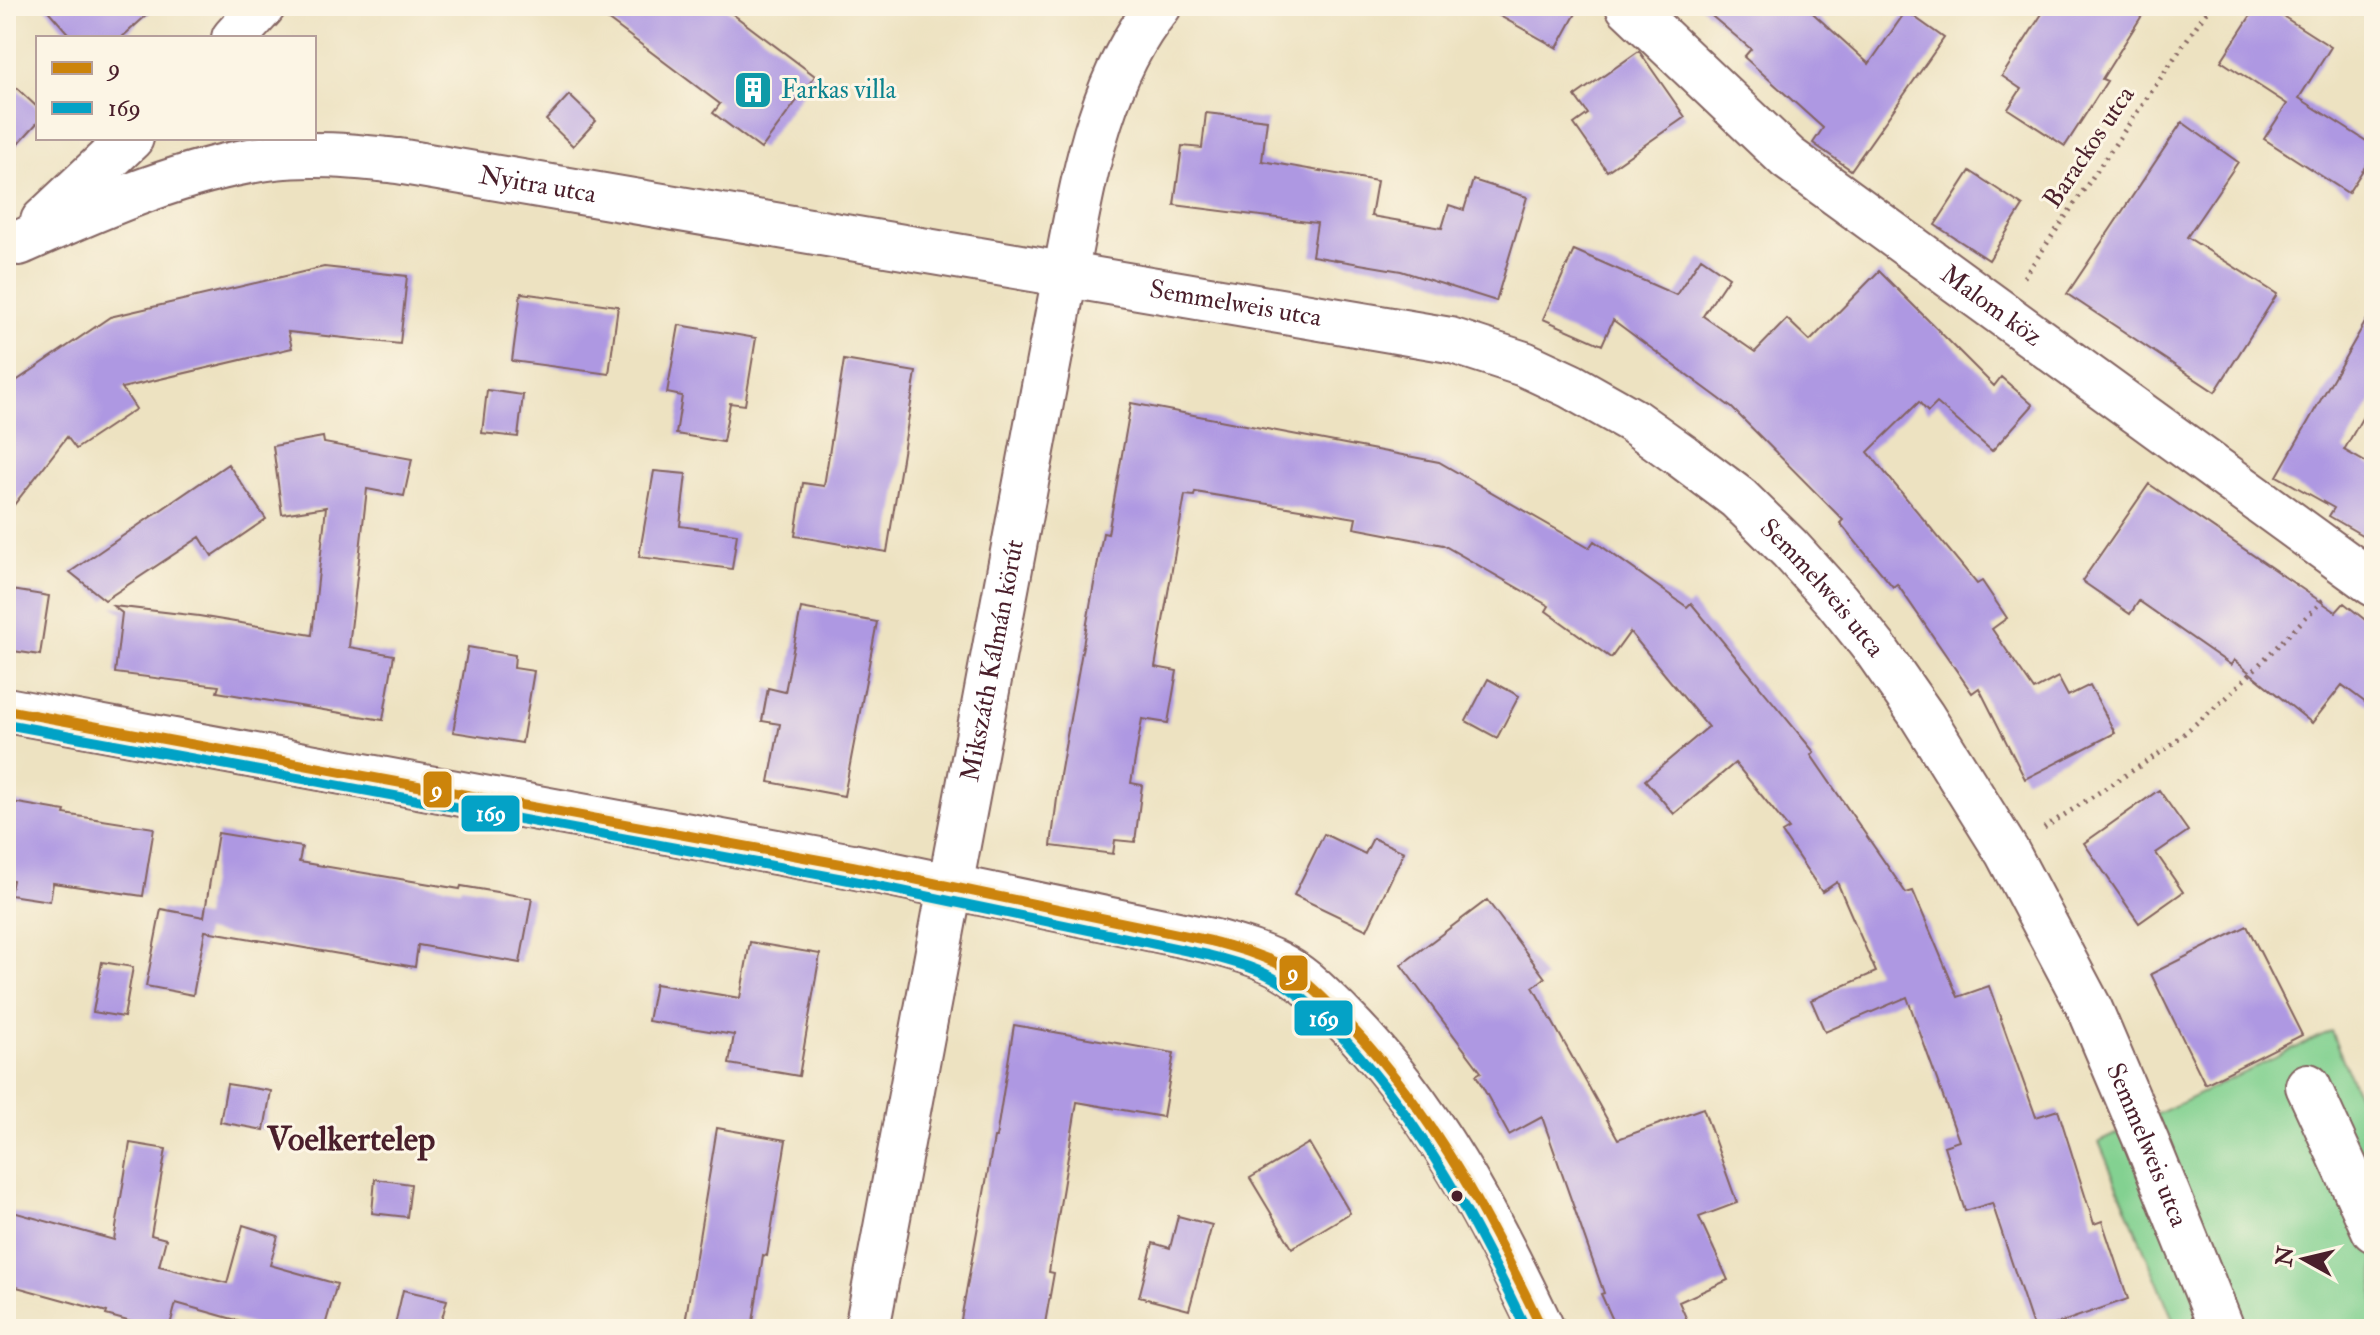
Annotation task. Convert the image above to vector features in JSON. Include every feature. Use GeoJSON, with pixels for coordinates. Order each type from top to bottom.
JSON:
{"type":"FeatureCollection","features":[{"type":"Feature","properties":{"kind":"street"},"geometry":{"type":"LineString","coordinates":[[236,36],[263,6]]}},
{"type":"Feature","properties":{"kind":"street","name":"Mikszáth Kálmán körút"},"geometry":{"type":"LineString","coordinates":[[867,1329],[1065,275],[1096,135],[1116,80],[1136,40],[1159,6]]}},
{"type":"Feature","properties":{"kind":"street","name":"Malom köz"},"geometry":{"type":"LineString","coordinates":[[1628,6],[1788,158],[2364,576]]}},
{"type":"Feature","properties":{"kind":"street","name":"Nyitra utca"},"geometry":{"type":"LineString","coordinates":[[12,249],[129,140]]}},
{"type":"Feature","properties":{"kind":"street","name":"Nyitra utca"},"geometry":{"type":"LineString","coordinates":[[12,249],[88,213],[189,176],[275,157],[322,155],[398,161],[1065,275]]}},
{"type":"Feature","properties":{"kind":"street","name":"Semmelweis utca"},"geometry":{"type":"LineString","coordinates":[[1065,275],[1450,340],[1524,364],[1633,421],[1738,498],[1837,601],[1922,716],[2007,852],[2090,1009],[2222,1329]]}},
{"type":"Feature","properties":{"kind":"street"},"geometry":{"type":"LineString","coordinates":[[6,710],[836,863],[1211,941],[1246,951],[1286,968],[1314,990],[1377,1053],[1433,1125],[1516,1275],[1542,1329]]}},
{"type":"Feature","properties":{"kind":"street"},"geometry":{"type":"LineString","coordinates":[[2308,1086],[2374,1230]]}},
{"type":"Feature","properties":{"kind":"street"},"geometry":{"type":"LineString","coordinates":[[1506,1329],[1516,1275]]}},
{"type":"Feature","properties":{"kind":"path","name":"Barackos utca"},"geometry":{"type":"LineString","coordinates":[[2000,311],[2210,6]]}},
{"type":"Feature","properties":{"kind":"path"},"geometry":{"type":"LineString","coordinates":[[2007,852],[2166,749],[2364,576]]}},
{"type":"Feature","properties":{"kind":"green space"},"geometry":{"type":"Polygon","coordinates":[[[2331,1031],[2374,1134],[2374,1329],[2177,1329],[2099,1142],[2331,1031]]]}},
{"type":"Feature","properties":{"kind":"building"},"geometry":{"type":"Polygon","coordinates":[[[44,6],[157,6],[123,36],[70,36],[44,6]]]}},
{"type":"Feature","properties":{"kind":"building","name":"Farkas villa"},"geometry":{"type":"Polygon","coordinates":[[[590,6],[722,6],[815,76],[761,149],[713,113],[720,104],[590,6]]]}},
{"type":"Feature","properties":{"kind":"building"},"geometry":{"type":"Polygon","coordinates":[[[1482,6],[1580,6],[1557,48],[1482,6]]]}},
{"type":"Feature","properties":{"kind":"building"},"geometry":{"type":"Polygon","coordinates":[[[1700,6],[1805,6],[1869,64],[1906,11],[1944,38],[1851,170],[1813,143],[1823,128],[1744,57],[1751,49],[1700,6]]]}},
{"type":"Feature","properties":{"kind":"building"},"geometry":{"type":"Polygon","coordinates":[[[2047,6],[2148,6],[2102,79],[2107,81],[2065,146],[2008,109],[2021,89],[2002,76],[2047,6]]]}},
{"type":"Feature","properties":{"kind":"building"},"geometry":{"type":"Polygon","coordinates":[[[2257,6],[2267,6],[2331,47],[2299,98],[2374,146],[2374,153],[2348,193],[2264,139],[2287,104],[2221,61],[2257,6]]]}},
{"type":"Feature","properties":{"kind":"building"},"geometry":{"type":"Polygon","coordinates":[[[1639,51],[1685,117],[1607,171],[1574,124],[1588,114],[1575,96],[1639,51]]]}},
{"type":"Feature","properties":{"kind":"building"},"geometry":{"type":"Polygon","coordinates":[[[6,78],[36,106],[36,124],[6,157],[6,78]]]}},
{"type":"Feature","properties":{"kind":"building"},"geometry":{"type":"Polygon","coordinates":[[[569,95],[596,121],[573,146],[546,120],[569,95]]]}},
{"type":"Feature","properties":{"kind":"building"},"geometry":{"type":"Polygon","coordinates":[[[1206,113],[1267,120],[1262,161],[1377,181],[1371,216],[1442,228],[1449,205],[1464,210],[1473,180],[1527,197],[1496,301],[1401,271],[1312,256],[1317,223],[1174,205],[1182,146],[1202,148],[1206,113]]]}},
{"type":"Feature","properties":{"kind":"building"},"geometry":{"type":"Polygon","coordinates":[[[2182,122],[2238,162],[2187,237],[2277,294],[2215,392],[2067,294],[2182,122]]]}},
{"type":"Feature","properties":{"kind":"building"},"geometry":{"type":"Polygon","coordinates":[[[1970,171],[2023,206],[1989,260],[1935,225],[1970,171]]]}},
{"type":"Feature","properties":{"kind":"building"},"geometry":{"type":"Polygon","coordinates":[[[1574,250],[1676,295],[1701,258],[1729,277],[1703,316],[1755,352],[1787,319],[1810,341],[1879,271],[1994,386],[2001,377],[2033,405],[1992,451],[1937,403],[1928,412],[1919,402],[1868,452],[1977,584],[1982,581],[2007,618],[1992,629],[2034,690],[2058,677],[2068,696],[2090,685],[2115,733],[2025,779],[1979,688],[1972,693],[1897,584],[1893,587],[1840,523],[1843,520],[1732,408],[1613,320],[1602,345],[1543,319],[1574,250]]]}},
{"type":"Feature","properties":{"kind":"building"},"geometry":{"type":"Polygon","coordinates":[[[324,267],[407,276],[400,344],[288,332],[292,348],[122,388],[136,409],[76,449],[67,437],[6,515],[6,388],[110,317],[324,267]]]}},
{"type":"Feature","properties":{"kind":"building"},"geometry":{"type":"Polygon","coordinates":[[[521,293],[618,306],[609,374],[512,361],[521,293]]]}},
{"type":"Feature","properties":{"kind":"building"},"geometry":{"type":"Polygon","coordinates":[[[2374,307],[2374,397],[2344,450],[2374,467],[2374,542],[2329,516],[2334,508],[2277,476],[2374,307]]]}},
{"type":"Feature","properties":{"kind":"building"},"geometry":{"type":"Polygon","coordinates":[[[679,325],[756,338],[745,405],[730,403],[723,442],[676,434],[682,396],[667,393],[679,325]]]}},
{"type":"Feature","properties":{"kind":"building"},"geometry":{"type":"Polygon","coordinates":[[[844,360],[916,372],[887,552],[795,536],[803,483],[824,486],[844,360]]]}},
{"type":"Feature","properties":{"kind":"building"},"geometry":{"type":"Polygon","coordinates":[[[487,390],[523,395],[518,437],[482,433],[487,390]]]}},
{"type":"Feature","properties":{"kind":"building"},"geometry":{"type":"Polygon","coordinates":[[[1131,403],[1439,462],[1589,548],[1594,541],[1687,607],[1691,603],[1814,752],[1811,755],[1906,893],[1913,891],[1958,997],[1989,986],[2036,1117],[2058,1110],[2094,1224],[2102,1221],[2128,1299],[2042,1329],[2034,1329],[1992,1203],[1965,1211],[1944,1146],[1959,1141],[1907,997],[1825,1032],[1811,1000],[1876,972],[1837,882],[1822,892],[1782,833],[1789,829],[1735,763],[1674,814],[1645,780],[1708,727],[1630,632],[1611,658],[1546,611],[1549,606],[1443,545],[1354,528],[1356,518],[1195,492],[1194,496],[1185,495],[1155,667],[1177,671],[1168,723],[1142,719],[1131,783],[1142,785],[1135,842],[1115,840],[1113,854],[1051,846],[1060,775],[1103,533],[1108,534],[1131,403]]]}},
{"type":"Feature","properties":{"kind":"building"},"geometry":{"type":"Polygon","coordinates":[[[323,437],[324,443],[412,459],[404,496],[367,489],[349,647],[394,655],[383,720],[217,692],[219,686],[115,673],[122,613],[113,606],[199,616],[312,635],[326,507],[282,514],[273,446],[323,437]]]}},
{"type":"Feature","properties":{"kind":"building"},"geometry":{"type":"Polygon","coordinates":[[[228,464],[266,519],[212,556],[200,537],[105,600],[70,572],[228,464]]]}},
{"type":"Feature","properties":{"kind":"building"},"geometry":{"type":"Polygon","coordinates":[[[654,471],[686,474],[680,526],[737,534],[732,569],[639,557],[654,471]]]}},
{"type":"Feature","properties":{"kind":"building"},"geometry":{"type":"Polygon","coordinates":[[[2149,484],[2336,612],[2344,603],[2374,627],[2374,709],[2342,685],[2312,723],[2234,660],[2231,665],[2139,601],[2130,614],[2082,581],[2149,484]]]}},
{"type":"Feature","properties":{"kind":"building"},"geometry":{"type":"Polygon","coordinates":[[[6,589],[49,596],[40,655],[6,650],[6,589]]]}},
{"type":"Feature","properties":{"kind":"building"},"geometry":{"type":"Polygon","coordinates":[[[801,608],[877,622],[844,796],[769,782],[780,724],[762,721],[768,688],[785,692],[801,608]]]}},
{"type":"Feature","properties":{"kind":"building"},"geometry":{"type":"Polygon","coordinates":[[[468,647],[515,655],[514,668],[534,671],[522,743],[453,732],[468,647]]]}},
{"type":"Feature","properties":{"kind":"building"},"geometry":{"type":"Polygon","coordinates":[[[1488,679],[1519,696],[1497,738],[1466,721],[1488,679]]]}},
{"type":"Feature","properties":{"kind":"building"},"geometry":{"type":"Polygon","coordinates":[[[2159,790],[2188,831],[2156,853],[2183,892],[2139,923],[2084,843],[2159,790]]]}},
{"type":"Feature","properties":{"kind":"building"},"geometry":{"type":"Polygon","coordinates":[[[6,801],[154,828],[143,896],[53,883],[50,901],[10,895],[13,880],[6,879],[6,801]]]}},
{"type":"Feature","properties":{"kind":"building"},"geometry":{"type":"Polygon","coordinates":[[[218,833],[302,847],[299,862],[532,898],[520,963],[418,945],[415,967],[205,931],[193,995],[146,986],[161,909],[204,917],[218,833]]]}},
{"type":"Feature","properties":{"kind":"building"},"geometry":{"type":"Polygon","coordinates":[[[1324,834],[1365,854],[1373,838],[1404,852],[1367,930],[1294,895],[1324,834]]]}},
{"type":"Feature","properties":{"kind":"building"},"geometry":{"type":"Polygon","coordinates":[[[1487,900],[1545,978],[1533,987],[1618,1139],[1703,1108],[1737,1203],[1699,1217],[1728,1280],[1679,1302],[1691,1329],[1617,1329],[1601,1294],[1604,1293],[1542,1117],[1509,1135],[1476,1075],[1481,1072],[1401,965],[1487,900]]]}},
{"type":"Feature","properties":{"kind":"building"},"geometry":{"type":"Polygon","coordinates":[[[2247,926],[2302,1035],[2205,1084],[2151,974],[2247,926]]]}},
{"type":"Feature","properties":{"kind":"building"},"geometry":{"type":"Polygon","coordinates":[[[750,942],[820,954],[799,1076],[729,1064],[734,1035],[648,1021],[655,984],[740,998],[750,942]]]}},
{"type":"Feature","properties":{"kind":"building"},"geometry":{"type":"Polygon","coordinates":[[[102,962],[133,967],[124,1017],[93,1012],[102,962]]]}},
{"type":"Feature","properties":{"kind":"building"},"geometry":{"type":"Polygon","coordinates":[[[1014,1025],[1174,1053],[1163,1117],[1077,1102],[1049,1272],[1054,1273],[1044,1329],[980,1329],[960,1325],[1014,1025]]]}},
{"type":"Feature","properties":{"kind":"building"},"geometry":{"type":"Polygon","coordinates":[[[227,1084],[271,1091],[264,1130],[220,1122],[227,1084]]]}},
{"type":"Feature","properties":{"kind":"building"},"geometry":{"type":"Polygon","coordinates":[[[717,1128],[786,1140],[752,1329],[684,1329],[717,1128]]]}},
{"type":"Feature","properties":{"kind":"building"},"geometry":{"type":"Polygon","coordinates":[[[130,1143],[166,1149],[151,1235],[166,1239],[159,1266],[227,1283],[243,1225],[278,1236],[270,1265],[337,1284],[324,1329],[268,1329],[176,1303],[169,1329],[157,1329],[6,1284],[6,1210],[114,1240],[130,1143]]]}},
{"type":"Feature","properties":{"kind":"building"},"geometry":{"type":"Polygon","coordinates":[[[1309,1143],[1350,1213],[1292,1248],[1250,1178],[1309,1143]]]}},
{"type":"Feature","properties":{"kind":"building"},"geometry":{"type":"Polygon","coordinates":[[[375,1179],[411,1184],[407,1217],[372,1213],[375,1179]]]}},
{"type":"Feature","properties":{"kind":"building"},"geometry":{"type":"Polygon","coordinates":[[[1178,1216],[1212,1225],[1189,1310],[1139,1297],[1153,1243],[1170,1248],[1178,1216]]]}},
{"type":"Feature","properties":{"kind":"building"},"geometry":{"type":"Polygon","coordinates":[[[403,1290],[447,1300],[439,1329],[394,1329],[403,1290]]]}},
{"type":"Feature","properties":{"kind":"transit line","name":"9"},"geometry":{"type":"LineString","coordinates":[[6,710],[852,866],[1211,941],[1268,959],[1296,974],[1322,997],[1384,1063],[1411,1098],[1482,1210],[1542,1329]]}},
{"type":"Feature","properties":{"kind":"transit line","name":"169"},"geometry":{"type":"LineString","coordinates":[[6,724],[849,880],[1208,955],[1255,969],[1282,983],[1315,1010],[1345,1040],[1399,1106],[1468,1214],[1526,1329]]}},
{"type":"Feature","properties":{"kind":"place","name":"Farkas villa"},"geometry":{"type":"Point","coordinates":[753,90]}},
{"type":"Feature","properties":{"kind":"district","name":"Voelkertelep"},"geometry":{"type":"Point","coordinates":[351,1139]}}]}
